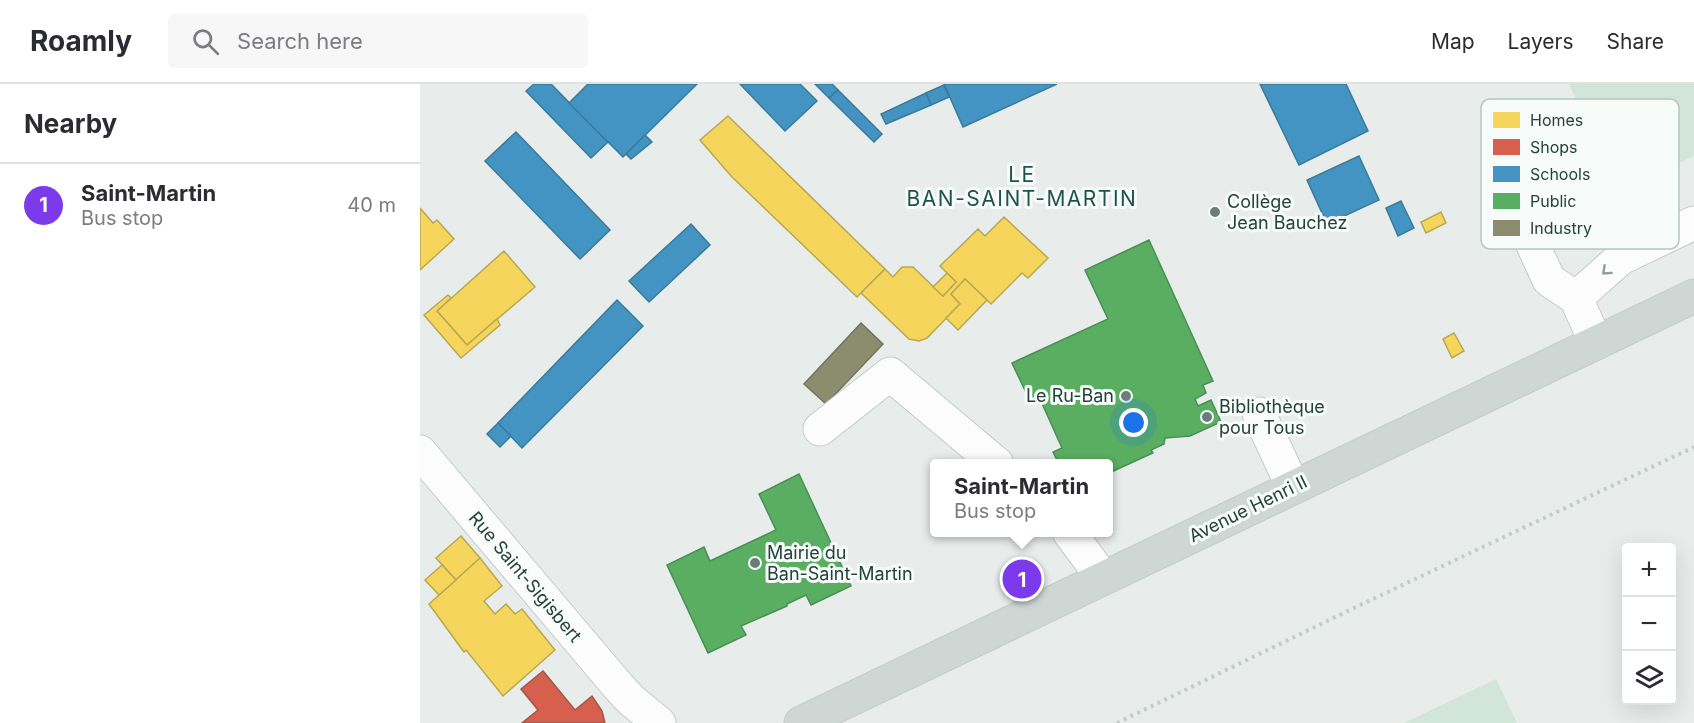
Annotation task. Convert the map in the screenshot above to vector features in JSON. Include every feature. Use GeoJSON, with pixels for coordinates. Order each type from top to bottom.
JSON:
{"type":"FeatureCollection","features":[{"type":"Feature","properties":{"kind":"main road","name":"Avenue Henri II"},"geometry":{"type":"LineString","coordinates":[[801,723],[1694,296]]}},
{"type":"Feature","properties":{"kind":"street"},"geometry":{"type":"LineString","coordinates":[[1679,230],[1694,223]]}},
{"type":"Feature","properties":{"kind":"street"},"geometry":{"type":"LineString","coordinates":[[1535,249],[1549,280],[1576,298],[1596,343]]}},
{"type":"Feature","properties":{"kind":"street"},"geometry":{"type":"LineString","coordinates":[[1576,298],[1621,258],[1640,249]]}},
{"type":"Feature","properties":{"kind":"street"},"geometry":{"type":"LineString","coordinates":[[820,429],[890,374],[991,459]]}},
{"type":"Feature","properties":{"kind":"street"},"geometry":{"type":"LineString","coordinates":[[1259,414],[1293,487]]}},
{"type":"Feature","properties":{"kind":"street","name":"Rue Saint-Sigisbert"},"geometry":{"type":"LineString","coordinates":[[420,452],[632,712],[659,723]]}},
{"type":"Feature","properties":{"kind":"street"},"geometry":{"type":"LineString","coordinates":[[1073,537],[1103,578]]}},
{"type":"Feature","properties":{"kind":"path"},"geometry":{"type":"LineString","coordinates":[[1117,723],[1694,447]]}},
{"type":"Feature","properties":{"kind":"green space"},"geometry":{"type":"Polygon","coordinates":[[[1569,84],[1694,84],[1694,156],[1679,163],[1679,99],[1576,99],[1569,84]]]}},
{"type":"Feature","properties":{"kind":"green space"},"geometry":{"type":"Polygon","coordinates":[[[1496,679],[1517,723],[1404,723],[1496,679]]]}},
{"type":"Feature","properties":{"kind":"building: Homes"},"geometry":{"type":"Polygon","coordinates":[[[728,116],[885,269],[857,297],[732,177],[700,140],[728,116]]]}},
{"type":"Feature","properties":{"kind":"building: Homes"},"geometry":{"type":"Polygon","coordinates":[[[420,208],[433,223],[437,220],[454,239],[420,270],[420,208]]]}},
{"type":"Feature","properties":{"kind":"building: Homes"},"geometry":{"type":"Polygon","coordinates":[[[1441,212],[1446,223],[1426,233],[1421,222],[1441,212]]]}},
{"type":"Feature","properties":{"kind":"building: Homes"},"geometry":{"type":"Polygon","coordinates":[[[1004,217],[1048,258],[1028,278],[1022,273],[991,304],[965,279],[951,294],[960,304],[927,338],[919,341],[909,339],[861,293],[885,269],[893,277],[902,267],[913,267],[943,296],[956,282],[940,266],[978,229],[985,236],[1004,217]]]}},
{"type":"Feature","properties":{"kind":"building: Homes"},"geometry":{"type":"Polygon","coordinates":[[[504,251],[535,287],[467,345],[437,311],[504,251]]]}},
{"type":"Feature","properties":{"kind":"building: Homes"},"geometry":{"type":"Polygon","coordinates":[[[947,273],[956,282],[943,296],[933,287],[947,273]]]}},
{"type":"Feature","properties":{"kind":"building: Homes"},"geometry":{"type":"Polygon","coordinates":[[[965,279],[987,300],[958,330],[946,318],[960,304],[951,294],[965,279]]]}},
{"type":"Feature","properties":{"kind":"building: Homes"},"geometry":{"type":"Polygon","coordinates":[[[448,295],[451,298],[437,311],[467,345],[497,319],[500,325],[461,358],[424,315],[448,295]]]}},
{"type":"Feature","properties":{"kind":"building: Homes"},"geometry":{"type":"Polygon","coordinates":[[[1454,333],[1464,351],[1452,358],[1443,339],[1454,333]]]}},
{"type":"Feature","properties":{"kind":"building: Homes"},"geometry":{"type":"Polygon","coordinates":[[[461,536],[480,558],[456,580],[436,558],[461,536]]]}},
{"type":"Feature","properties":{"kind":"building: Homes"},"geometry":{"type":"Polygon","coordinates":[[[480,558],[502,586],[484,601],[495,614],[506,604],[515,614],[522,609],[555,650],[503,696],[466,650],[464,652],[429,604],[480,558]]]}},
{"type":"Feature","properties":{"kind":"building: Homes"},"geometry":{"type":"Polygon","coordinates":[[[442,565],[456,580],[439,595],[425,580],[442,565]]]}},
{"type":"Feature","properties":{"kind":"building: Shops"},"geometry":{"type":"Polygon","coordinates":[[[543,671],[575,710],[592,696],[602,711],[605,723],[522,723],[538,710],[521,689],[543,671]]]}},
{"type":"Feature","properties":{"kind":"building: Schools"},"geometry":{"type":"Polygon","coordinates":[[[534,84],[551,84],[608,142],[591,158],[526,91],[534,84]]]}},
{"type":"Feature","properties":{"kind":"building: Schools"},"geometry":{"type":"Polygon","coordinates":[[[588,84],[697,84],[623,157],[569,103],[588,84]]]}},
{"type":"Feature","properties":{"kind":"building: Schools"},"geometry":{"type":"Polygon","coordinates":[[[740,84],[800,84],[817,101],[785,131],[740,84]]]}},
{"type":"Feature","properties":{"kind":"building: Schools"},"geometry":{"type":"Polygon","coordinates":[[[815,84],[832,84],[838,90],[829,98],[815,84]]]}},
{"type":"Feature","properties":{"kind":"building: Schools"},"geometry":{"type":"Polygon","coordinates":[[[944,84],[1057,84],[963,127],[944,84]]]}},
{"type":"Feature","properties":{"kind":"building: Schools"},"geometry":{"type":"Polygon","coordinates":[[[1260,84],[1346,84],[1368,131],[1299,165],[1260,84]]]}},
{"type":"Feature","properties":{"kind":"building: Schools"},"geometry":{"type":"Polygon","coordinates":[[[944,85],[949,97],[931,105],[926,93],[944,85]]]}},
{"type":"Feature","properties":{"kind":"building: Schools"},"geometry":{"type":"Polygon","coordinates":[[[838,90],[882,134],[874,142],[829,98],[838,90]]]}},
{"type":"Feature","properties":{"kind":"building: Schools"},"geometry":{"type":"Polygon","coordinates":[[[926,93],[931,105],[886,124],[881,114],[926,93]]]}},
{"type":"Feature","properties":{"kind":"building: Schools"},"geometry":{"type":"Polygon","coordinates":[[[516,132],[610,230],[580,259],[485,161],[516,132]]]}},
{"type":"Feature","properties":{"kind":"building: Schools"},"geometry":{"type":"Polygon","coordinates":[[[645,135],[652,142],[631,159],[626,154],[645,135]]]}},
{"type":"Feature","properties":{"kind":"building: Schools"},"geometry":{"type":"Polygon","coordinates":[[[1359,156],[1379,200],[1327,224],[1307,180],[1359,156]]]}},
{"type":"Feature","properties":{"kind":"building: Schools"},"geometry":{"type":"Polygon","coordinates":[[[1401,201],[1414,228],[1398,236],[1386,208],[1401,201]]]}},
{"type":"Feature","properties":{"kind":"building: Schools"},"geometry":{"type":"Polygon","coordinates":[[[691,224],[710,245],[649,302],[629,281],[691,224]]]}},
{"type":"Feature","properties":{"kind":"building: Schools"},"geometry":{"type":"Polygon","coordinates":[[[617,300],[643,326],[522,448],[498,423],[617,300]]]}},
{"type":"Feature","properties":{"kind":"building: Schools"},"geometry":{"type":"Polygon","coordinates":[[[498,423],[511,436],[500,447],[487,434],[498,423]]]}},
{"type":"Feature","properties":{"kind":"building: Public"},"geometry":{"type":"Polygon","coordinates":[[[1149,240],[1213,381],[1203,385],[1206,393],[1195,399],[1198,406],[1211,400],[1221,422],[1190,436],[1165,438],[1164,444],[1151,450],[1153,453],[1113,471],[1113,459],[1056,459],[1053,452],[1062,448],[1040,399],[1031,403],[1012,363],[1108,319],[1085,270],[1149,240]]]}},
{"type":"Feature","properties":{"kind":"building: Public","name":"Mairie du Ban-Saint-Martin"},"geometry":{"type":"Polygon","coordinates":[[[799,474],[851,586],[811,605],[806,595],[741,626],[746,635],[708,653],[667,565],[704,547],[710,561],[776,530],[759,494],[799,474]]]}},
{"type":"Feature","properties":{"kind":"building: Industry"},"geometry":{"type":"Polygon","coordinates":[[[861,323],[883,344],[826,404],[804,384],[861,323]]]}},
{"type":"Feature","properties":{"kind":"place","name":"Collège Jean Bauchez"},"geometry":{"type":"Point","coordinates":[1215,212]}},
{"type":"Feature","properties":{"kind":"place","name":"Le Ru-Ban"},"geometry":{"type":"Point","coordinates":[1126,396]}},
{"type":"Feature","properties":{"kind":"place","name":"Bibliothèque pour Tous"},"geometry":{"type":"Point","coordinates":[1207,417]}},
{"type":"Feature","properties":{"kind":"place","name":"Mairie du Ban-Saint-Martin"},"geometry":{"type":"Point","coordinates":[755,563]}},
{"type":"Feature","properties":{"kind":"place","name":"Saint-Martin"},"geometry":{"type":"Point","coordinates":[1022,579]}},
{"type":"Feature","properties":{"kind":"district","name":"LE BAN-SAINT-MARTIN"},"geometry":{"type":"Point","coordinates":[1022,187]}}]}
